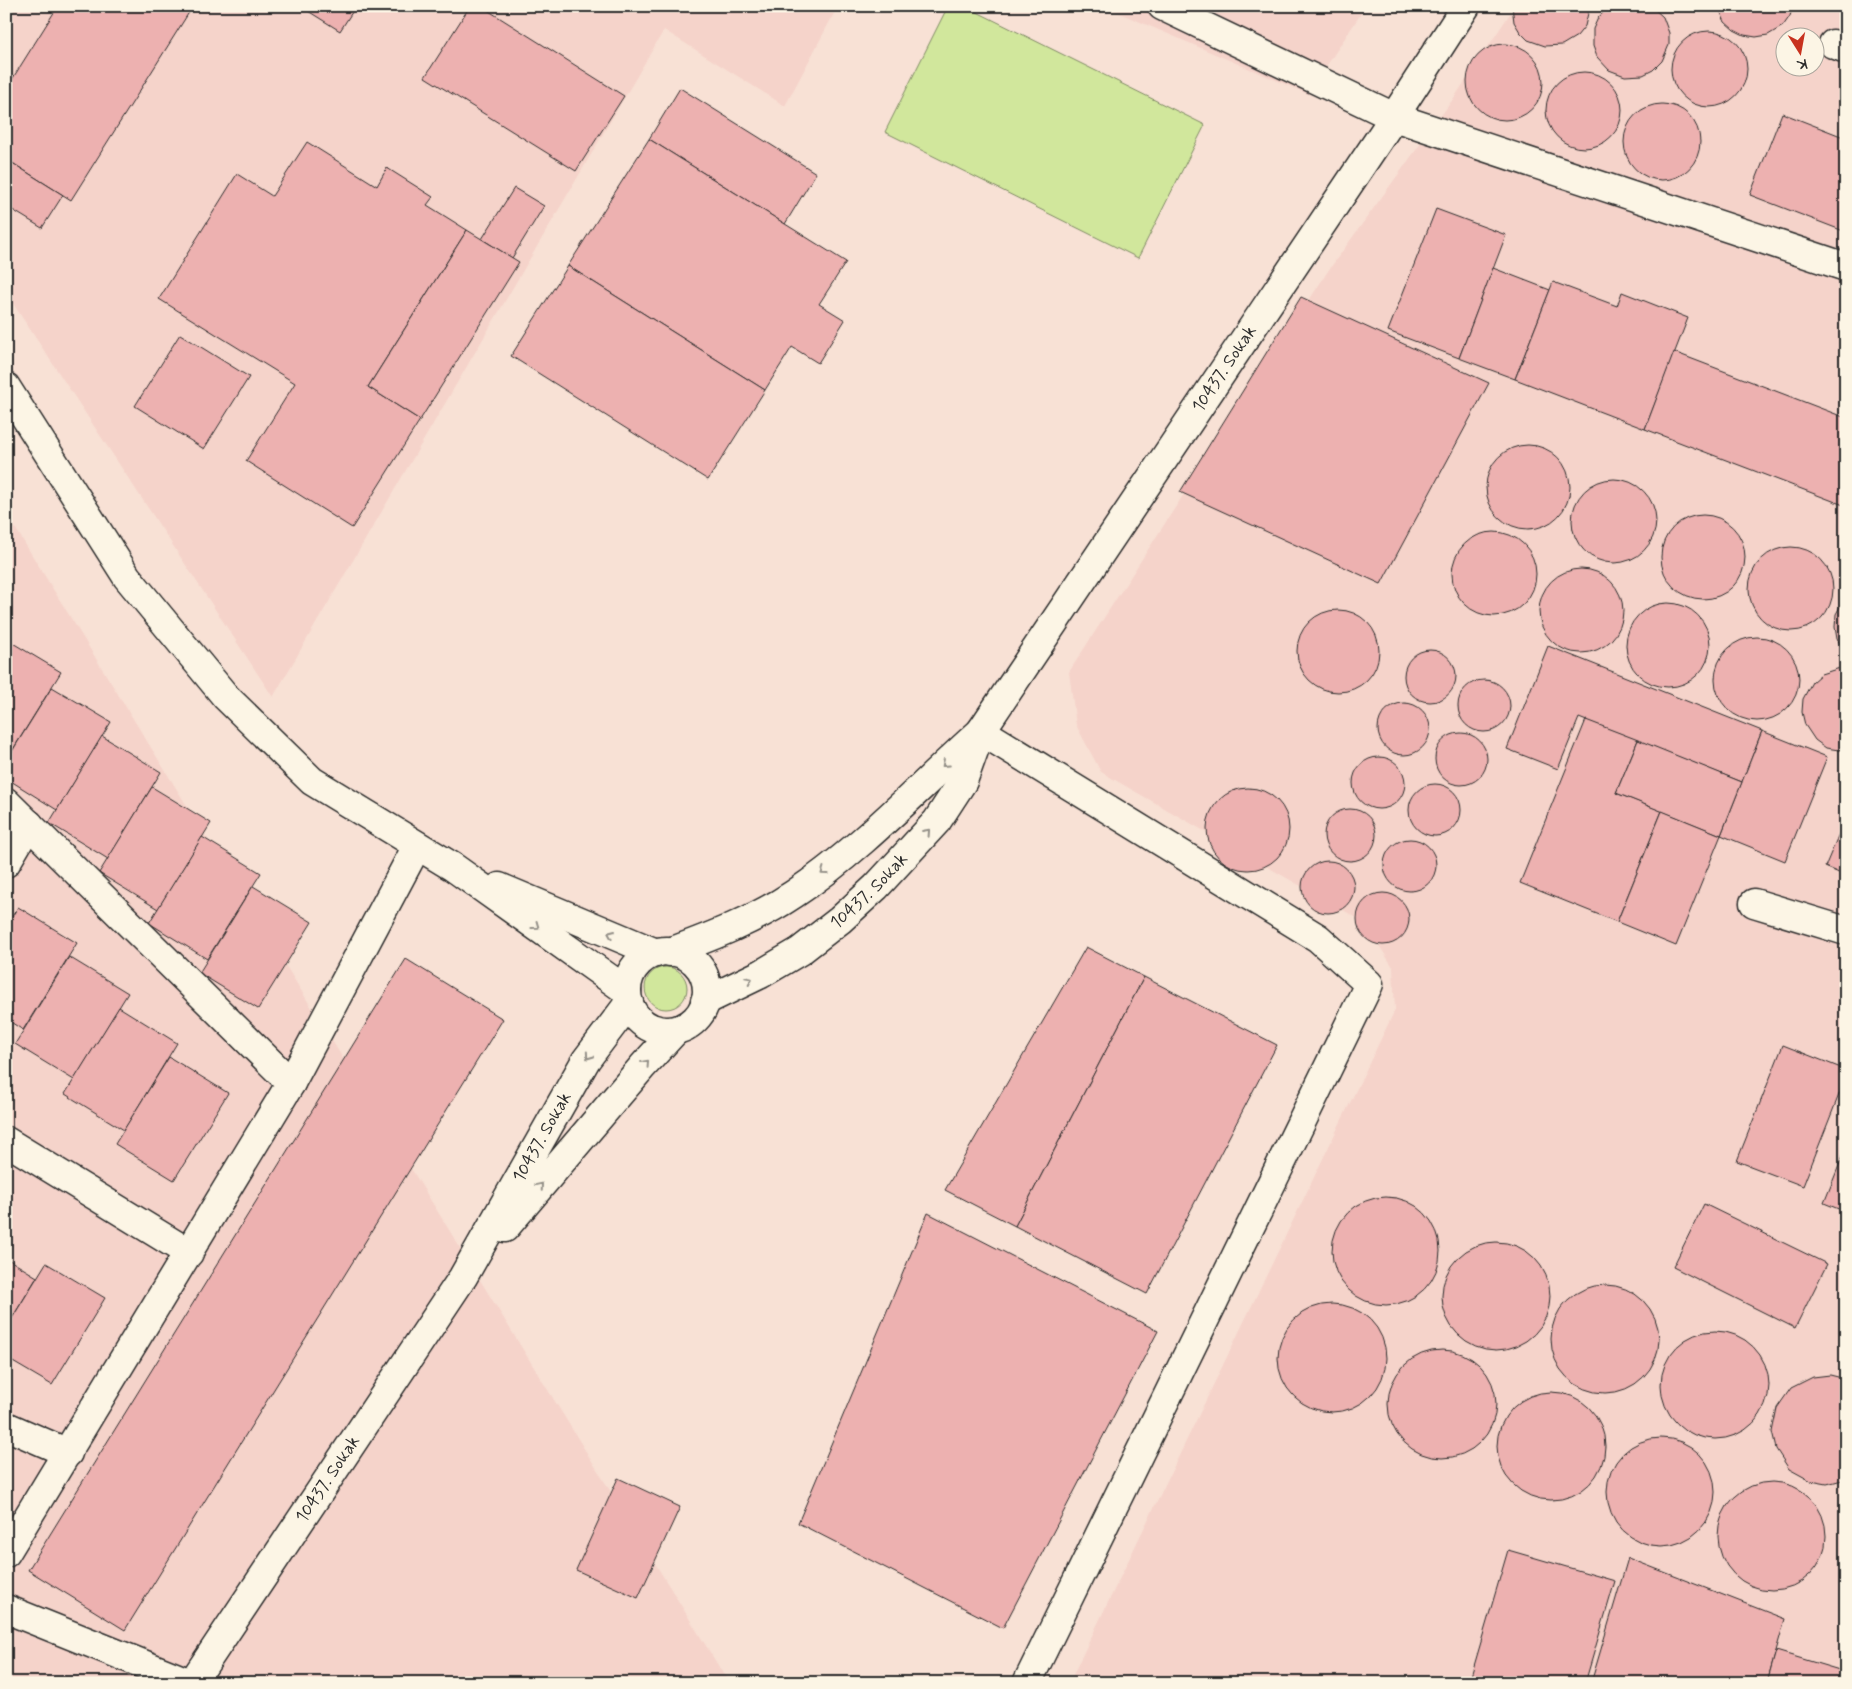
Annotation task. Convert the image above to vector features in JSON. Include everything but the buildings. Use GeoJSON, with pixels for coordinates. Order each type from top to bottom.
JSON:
{"type":"FeatureCollection","features":[{"type":"Feature","properties":{"kind":"street"},"geometry":{"type":"LineString","coordinates":[[1162,6],[1394,117],[1846,267]]}},
{"type":"Feature","properties":{"kind":"street","name":"10437. Sokak"},"geometry":{"type":"LineString","coordinates":[[663,952],[718,933],[793,894],[835,864],[981,731],[1394,117],[1466,6]]}},
{"type":"Feature","properties":{"kind":"street"},"geometry":{"type":"LineString","coordinates":[[6,387],[127,577],[226,697],[312,781],[453,867],[628,997]]}},
{"type":"Feature","properties":{"kind":"street"},"geometry":{"type":"LineString","coordinates":[[981,731],[1318,938],[1369,984],[1027,1683]]}},
{"type":"Feature","properties":{"kind":"street","name":"10437. Sokak"},"geometry":{"type":"LineString","coordinates":[[705,1001],[761,974],[800,951],[840,920],[876,887],[937,822],[963,781],[981,731]]}},
{"type":"Feature","properties":{"kind":"street"},"geometry":{"type":"LineString","coordinates":[[6,802],[291,1083]]}},
{"type":"Feature","properties":{"kind":"street"},"geometry":{"type":"LineString","coordinates":[[6,863],[29,824]]}},
{"type":"Feature","properties":{"kind":"street"},"geometry":{"type":"LineString","coordinates":[[6,1554],[291,1083],[417,846]]}},
{"type":"Feature","properties":{"kind":"street"},"geometry":{"type":"LineString","coordinates":[[453,867],[663,952],[684,955],[695,963],[703,974],[707,987],[705,1001],[695,1019],[676,1030],[653,1029],[642,1023],[634,1014],[628,997],[628,983],[635,967],[648,956],[663,952]]}},
{"type":"Feature","properties":{"kind":"street"},"geometry":{"type":"LineString","coordinates":[[1754,902],[1846,931]]}},
{"type":"Feature","properties":{"kind":"street","name":"10437. Sokak"},"geometry":{"type":"LineString","coordinates":[[191,1683],[463,1277],[586,1060],[628,997]]}},
{"type":"Feature","properties":{"kind":"street","name":"10437. Sokak"},"geometry":{"type":"LineString","coordinates":[[463,1277],[676,1030]]}},
{"type":"Feature","properties":{"kind":"street"},"geometry":{"type":"LineString","coordinates":[[6,1141],[189,1253]]}},
{"type":"Feature","properties":{"kind":"street"},"geometry":{"type":"LineString","coordinates":[[6,1426],[68,1453]]}},
{"type":"Feature","properties":{"kind":"street"},"geometry":{"type":"LineString","coordinates":[[6,1609],[191,1683]]}},
{"type":"Feature","properties":{"kind":"shaded area"},"geometry":{"type":"Polygon","coordinates":[[[6,6],[838,6],[785,106],[664,30],[273,697],[6,293],[6,6]]]}},
{"type":"Feature","properties":{"kind":"shaded area"},"geometry":{"type":"Polygon","coordinates":[[[1103,6],[1366,6],[1308,94],[1103,6]]]}},
{"type":"Feature","properties":{"kind":"shaded area"},"geometry":{"type":"Polygon","coordinates":[[[1515,6],[1846,6],[1846,1683],[1069,1683],[1395,1010],[1393,967],[1364,922],[1101,772],[1076,725],[1069,672],[1328,271],[1456,95],[1515,6]]]}},
{"type":"Feature","properties":{"kind":"shaded area"},"geometry":{"type":"Polygon","coordinates":[[[6,513],[729,1683],[6,1683],[6,513]]]}},
{"type":"Feature","properties":{"kind":"green space"},"geometry":{"type":"Polygon","coordinates":[[[948,6],[965,6],[1205,125],[1138,258],[885,132],[948,6]]]}},
{"type":"Feature","properties":{"kind":"green space"},"geometry":{"type":"Polygon","coordinates":[[[666,967],[681,973],[687,988],[681,1003],[666,1009],[651,1003],[645,988],[651,973],[666,967]]]}}]}
